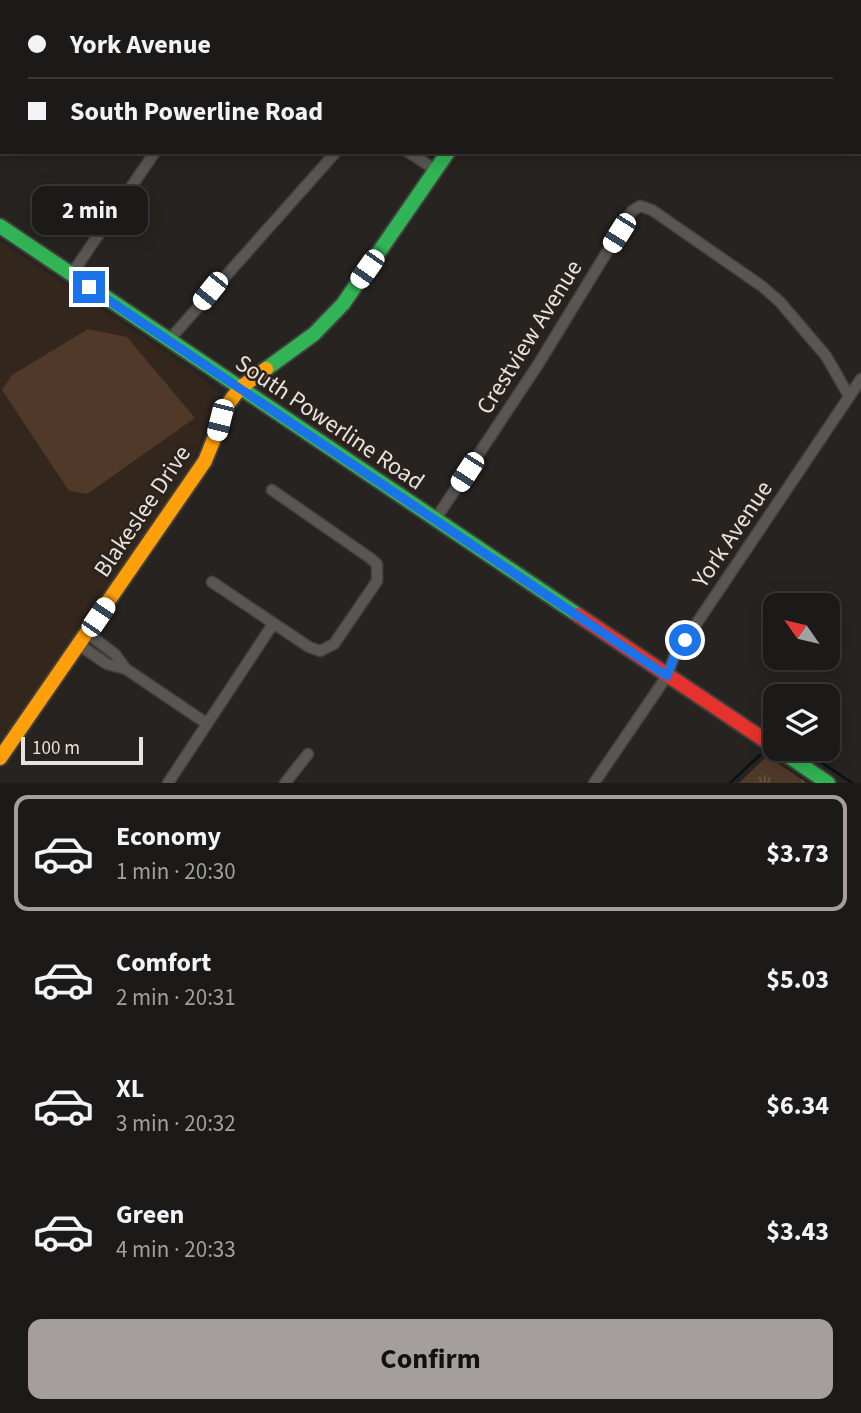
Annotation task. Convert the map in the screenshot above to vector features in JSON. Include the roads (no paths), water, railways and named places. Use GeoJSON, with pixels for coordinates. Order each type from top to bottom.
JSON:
{"type":"FeatureCollection","features":[{"type":"Feature","properties":{"kind":"street"},"geometry":{"type":"LineString","coordinates":[[71,275],[154,154]]}},
{"type":"Feature","properties":{"kind":"street"},"geometry":{"type":"LineString","coordinates":[[169,340],[334,154]]}},
{"type":"Feature","properties":{"kind":"street"},"geometry":{"type":"LineString","coordinates":[[411,154],[436,170]]}},
{"type":"Feature","properties":{"kind":"street"},"geometry":{"type":"LineString","coordinates":[[240,388],[314,334],[343,304],[447,154]]}},
{"type":"Feature","properties":{"kind":"street","name":"Crestview Avenue"},"geometry":{"type":"LineString","coordinates":[[435,520],[539,363],[632,211],[640,206],[652,210],[763,287],[826,356],[849,396]]}},
{"type":"Feature","properties":{"kind":"street","name":"South Powerline Road"},"geometry":{"type":"LineString","coordinates":[[0,226],[763,739]]}},
{"type":"Feature","properties":{"kind":"street","name":"York Avenue"},"geometry":{"type":"LineString","coordinates":[[594,783],[667,676],[674,657],[861,379]]}},
{"type":"Feature","properties":{"kind":"street","name":"Blakeslee Drive"},"geometry":{"type":"LineString","coordinates":[[0,758],[205,461],[220,420],[240,388]]}},
{"type":"Feature","properties":{"kind":"street"},"geometry":{"type":"LineString","coordinates":[[212,582],[309,648],[320,651],[334,644],[377,581],[377,564],[272,490]]}},
{"type":"Feature","properties":{"kind":"street"},"geometry":{"type":"LineString","coordinates":[[172,781],[206,723],[273,624]]}},
{"type":"Feature","properties":{"kind":"street"},"geometry":{"type":"LineString","coordinates":[[83,639],[107,664],[126,668],[206,723]]}},
{"type":"Feature","properties":{"kind":"street"},"geometry":{"type":"LineString","coordinates":[[285,783],[308,754]]}},
{"type":"Feature","properties":{"kind":"street","name":"South Powerline Road"},"geometry":{"type":"LineString","coordinates":[[796,761],[828,783]]}},
{"type":"Feature","properties":{"kind":"waterway"},"geometry":{"type":"LineString","coordinates":[[730,783],[760,755]]}},
{"type":"Feature","properties":{"kind":"waterway"},"geometry":{"type":"LineString","coordinates":[[820,761],[852,783]]}}]}
